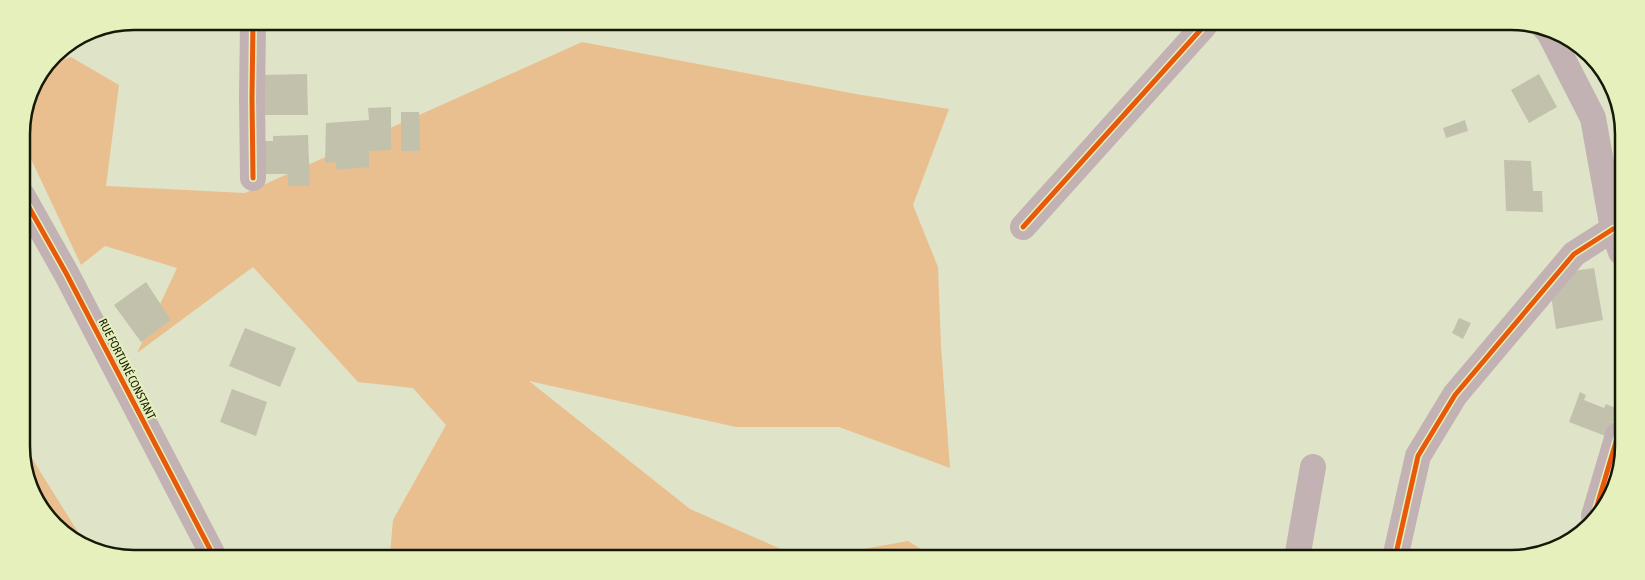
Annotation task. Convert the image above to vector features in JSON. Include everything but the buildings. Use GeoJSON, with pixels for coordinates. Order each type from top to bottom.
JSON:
{"type":"FeatureCollection","features":[{"type":"Feature","properties":{"kind":"street"},"geometry":{"type":"LineString","coordinates":[[253,30],[253,178]]}},
{"type":"Feature","properties":{"kind":"street"},"geometry":{"type":"LineString","coordinates":[[1023,226],[1200,30]]}},
{"type":"Feature","properties":{"kind":"street"},"geometry":{"type":"LineString","coordinates":[[1554,39],[1594,118],[1615,230]]}},
{"type":"Feature","properties":{"kind":"street","name":"RUE FORTUNÉ CONSTANT"},"geometry":{"type":"LineString","coordinates":[[30,209],[66,273],[210,550]]}},
{"type":"Feature","properties":{"kind":"street"},"geometry":{"type":"LineString","coordinates":[[1397,550],[1418,456],[1455,395],[1574,254],[1615,242]]}},
{"type":"Feature","properties":{"kind":"street"},"geometry":{"type":"LineString","coordinates":[[1598,503],[1615,445]]}},
{"type":"Feature","properties":{"kind":"street"},"geometry":{"type":"LineString","coordinates":[[1298,550],[1313,466]]}},
{"type":"Feature","properties":{"kind":"shaded area"},"geometry":{"type":"Polygon","coordinates":[[[582,42],[856,94],[949,109],[913,205],[938,267],[941,346],[950,468],[839,427],[736,427],[529,381],[690,509],[783,550],[390,550],[393,520],[446,425],[413,388],[358,382],[253,267],[137,353],[177,268],[105,246],[81,265],[30,157],[30,127],[38,94],[51,71],[60,60],[71,57],[119,85],[106,186],[245,193],[582,42]]]}},
{"type":"Feature","properties":{"kind":"shaded area"},"geometry":{"type":"Polygon","coordinates":[[[30,456],[79,534],[65,524],[48,504],[36,479],[30,456]]]}},
{"type":"Feature","properties":{"kind":"shaded area"},"geometry":{"type":"Polygon","coordinates":[[[908,541],[922,550],[858,550],[908,541]]]}},
{"type":"Feature","properties":{"kind":"cycle path"},"geometry":{"type":"LineString","coordinates":[[253,30],[253,178]]}},
{"type":"Feature","properties":{"kind":"cycle path"},"geometry":{"type":"LineString","coordinates":[[1023,227],[1200,30]]}},
{"type":"Feature","properties":{"kind":"cycle path"},"geometry":{"type":"LineString","coordinates":[[30,209],[66,273],[210,550]]}},
{"type":"Feature","properties":{"kind":"cycle path"},"geometry":{"type":"LineString","coordinates":[[1397,550],[1418,456],[1455,395],[1574,254],[1613,229]]}},
{"type":"Feature","properties":{"kind":"cycle path"},"geometry":{"type":"LineString","coordinates":[[1598,503],[1615,445]]}}]}
